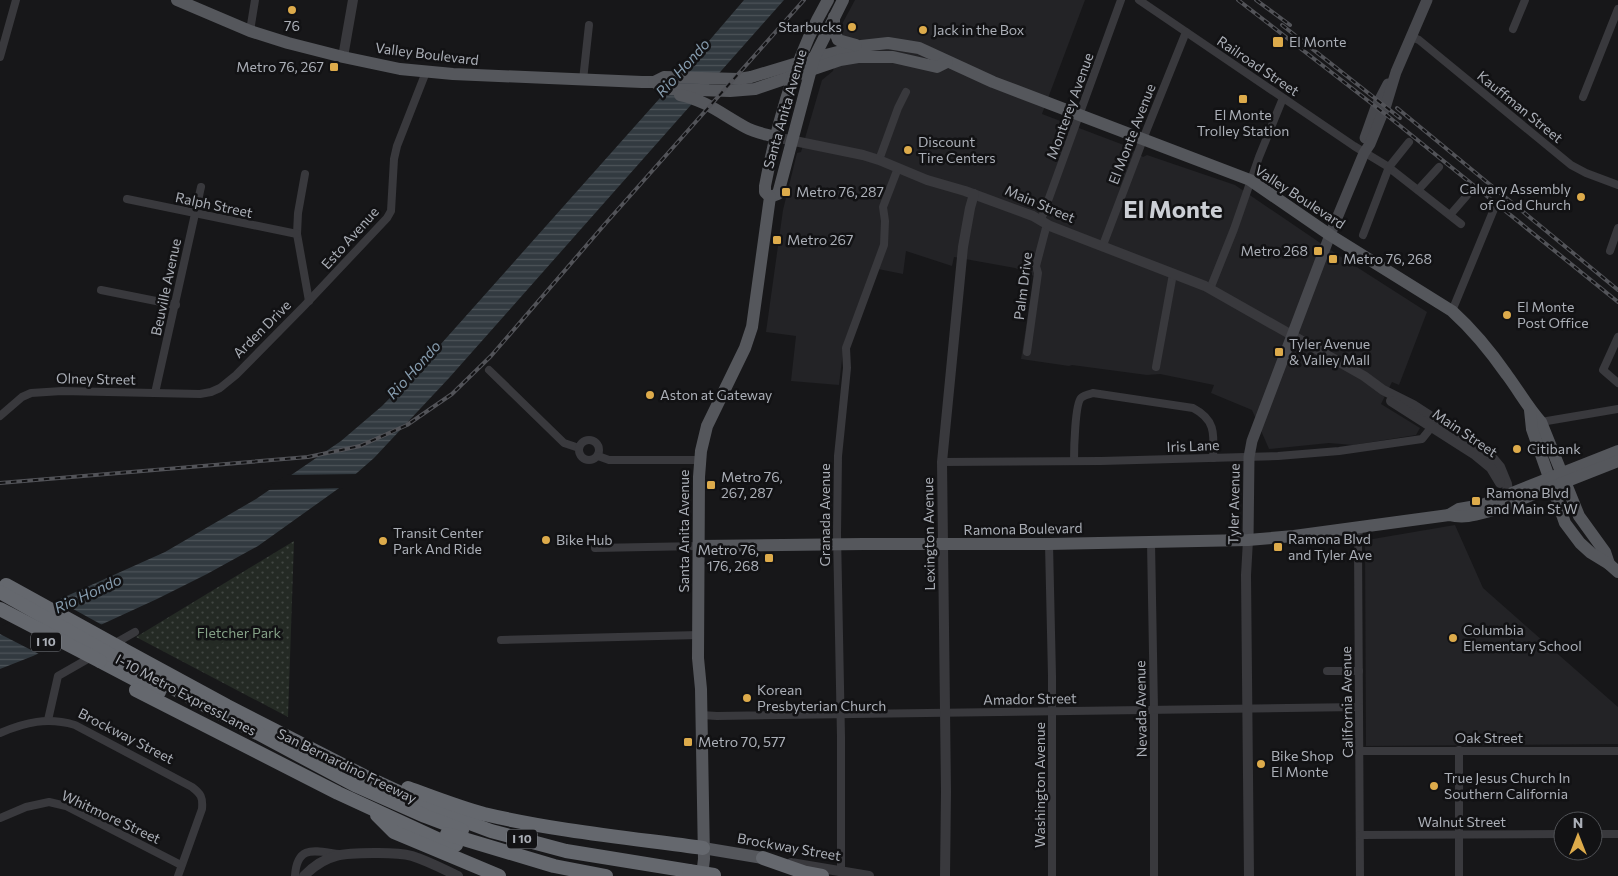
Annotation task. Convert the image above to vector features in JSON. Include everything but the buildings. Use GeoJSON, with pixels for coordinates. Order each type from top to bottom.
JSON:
{"type":"FeatureCollection","features":[{"type":"Feature","properties":{"kind":"highway","name":"San Bernardino Freeway"},"geometry":{"type":"LineString","coordinates":[[2,586],[106,658],[153,700],[371,809],[442,841],[521,866],[562,876]]}},
{"type":"Feature","properties":{"kind":"highway","name":"I-10 Metro ExpressLanes"},"geometry":{"type":"LineString","coordinates":[[0,609],[106,658],[363,798],[396,813],[444,833],[481,845],[554,866],[606,876]]}},
{"type":"Feature","properties":{"kind":"highway","name":"San Bernardino Freeway"},"geometry":{"type":"LineString","coordinates":[[0,618],[106,658],[170,675],[364,776],[451,816],[491,831],[566,850],[707,874]]}},
{"type":"Feature","properties":{"kind":"highway","name":"I-10 Metro ExpressLanes"},"geometry":{"type":"LineString","coordinates":[[106,658],[129,665],[355,785],[425,816],[480,836],[538,853],[662,876]]}},
{"type":"Feature","properties":{"kind":"highway"},"geometry":{"type":"LineString","coordinates":[[129,665],[170,675]]}},
{"type":"Feature","properties":{"kind":"highway"},"geometry":{"type":"LineString","coordinates":[[364,776],[385,779],[482,813],[526,823],[566,831],[703,848]]}},
{"type":"Feature","properties":{"kind":"highway"},"geometry":{"type":"LineString","coordinates":[[371,809],[394,832],[499,876]]}},
{"type":"Feature","properties":{"kind":"highway"},"geometry":{"type":"LineString","coordinates":[[763,858],[806,873],[822,876]]}},
{"type":"Feature","properties":{"kind":"main road","name":"Valley Boulevard"},"geometry":{"type":"LineString","coordinates":[[177,0],[250,31],[343,57],[400,69],[426,72],[654,82],[664,78],[739,79],[861,46],[888,43],[919,48],[993,82],[1250,180],[1330,235],[1452,311],[1484,344],[1530,410],[1542,422],[1579,516],[1605,552],[1613,568]]}},
{"type":"Feature","properties":{"kind":"main road","name":"Santa Anita Avenue"},"geometry":{"type":"LineString","coordinates":[[770,197],[765,192],[765,186],[775,137],[799,62],[828,0]]}},
{"type":"Feature","properties":{"kind":"main road","name":"Santa Anita Avenue"},"geometry":{"type":"LineString","coordinates":[[770,197],[778,194],[814,58],[834,16],[844,0]]}},
{"type":"Feature","properties":{"kind":"main road","name":"Tyler Avenue"},"geometry":{"type":"LineString","coordinates":[[1248,540],[1249,457],[1252,441],[1330,235],[1386,106],[1396,72],[1427,0]]}},
{"type":"Feature","properties":{"kind":"main road"},"geometry":{"type":"LineString","coordinates":[[834,16],[834,29],[838,40],[861,46]]}},
{"type":"Feature","properties":{"kind":"main road","name":"Valley Boulevard"},"geometry":{"type":"LineString","coordinates":[[654,82],[667,89],[730,91],[754,89],[840,60],[871,55],[893,57],[937,67],[947,62]]}},
{"type":"Feature","properties":{"kind":"main road","name":"Main Street"},"geometry":{"type":"LineString","coordinates":[[667,89],[672,94],[700,101],[759,133],[775,137]]}},
{"type":"Feature","properties":{"kind":"main road","name":"Santa Anita Avenue"},"geometry":{"type":"LineString","coordinates":[[707,874],[703,848],[702,714],[698,658],[700,460],[707,426],[745,348],[752,327],[770,197]]}},
{"type":"Feature","properties":{"kind":"main road","name":"Valley Boulevard"},"geometry":{"type":"LineString","coordinates":[[1530,410],[1532,429],[1565,523],[1580,544],[1613,568]]}},
{"type":"Feature","properties":{"kind":"main road","name":"Ramona Boulevard"},"geometry":{"type":"LineString","coordinates":[[699,546],[1048,544],[1248,540],[1449,515],[1461,518],[1483,513],[1618,451]]}},
{"type":"Feature","properties":{"kind":"main road","name":"Ramona Boulevard"},"geometry":{"type":"LineString","coordinates":[[1564,477],[1618,461]]}},
{"type":"Feature","properties":{"kind":"main road","name":"Ramona Boulevard"},"geometry":{"type":"LineString","coordinates":[[1449,515],[1459,509],[1482,505],[1508,494],[1550,483]]}},
{"type":"Feature","properties":{"kind":"main road","name":"Brockway Street"},"geometry":{"type":"LineString","coordinates":[[703,848],[763,858]]}},
{"type":"Feature","properties":{"kind":"street"},"geometry":{"type":"LineString","coordinates":[[0,57],[16,0]]}},
{"type":"Feature","properties":{"kind":"street"},"geometry":{"type":"LineString","coordinates":[[250,31],[255,0]]}},
{"type":"Feature","properties":{"kind":"street"},"geometry":{"type":"LineString","coordinates":[[343,57],[353,0]]}},
{"type":"Feature","properties":{"kind":"street","name":"Monterey Avenue"},"geometry":{"type":"LineString","coordinates":[[1044,222],[1079,115],[1122,0]]}},
{"type":"Feature","properties":{"kind":"street","name":"Railroad Street"},"geometry":{"type":"LineString","coordinates":[[1139,0],[1364,153],[1389,167],[1461,224]]}},
{"type":"Feature","properties":{"kind":"street"},"geometry":{"type":"LineString","coordinates":[[1513,29],[1525,0]]}},
{"type":"Feature","properties":{"kind":"street"},"geometry":{"type":"LineString","coordinates":[[1583,97],[1618,9]]}},
{"type":"Feature","properties":{"kind":"street"},"geometry":{"type":"LineString","coordinates":[[582,80],[588,25]]}},
{"type":"Feature","properties":{"kind":"street","name":"El Monte Avenue"},"geometry":{"type":"LineString","coordinates":[[1103,245],[1186,32]]}},
{"type":"Feature","properties":{"kind":"street","name":"Kauffman Street"},"geometry":{"type":"LineString","coordinates":[[1412,37],[1420,41],[1570,165],[1618,186]]}},
{"type":"Feature","properties":{"kind":"street","name":"Esto Avenue"},"geometry":{"type":"LineString","coordinates":[[309,301],[382,225],[391,211],[394,159],[397,146],[426,72]]}},
{"type":"Feature","properties":{"kind":"street"},"geometry":{"type":"LineString","coordinates":[[879,160],[898,108],[906,92]]}},
{"type":"Feature","properties":{"kind":"street"},"geometry":{"type":"LineString","coordinates":[[1210,289],[1234,229],[1250,180],[1283,98]]}},
{"type":"Feature","properties":{"kind":"street","name":"Main Street"},"geometry":{"type":"LineString","coordinates":[[775,137],[879,160],[928,180],[974,194],[1187,278],[1210,289],[1364,376],[1383,390],[1392,401],[1434,424],[1491,468],[1508,494]]}},
{"type":"Feature","properties":{"kind":"street"},"geometry":{"type":"LineString","coordinates":[[1363,235],[1389,167],[1409,142]]}},
{"type":"Feature","properties":{"kind":"street"},"geometry":{"type":"LineString","coordinates":[[1418,190],[1439,167]]}},
{"type":"Feature","properties":{"kind":"street","name":"Granada Avenue"},"geometry":{"type":"LineString","coordinates":[[841,872],[838,456],[847,368],[846,348],[884,245],[885,221],[883,207],[898,168]]}},
{"type":"Feature","properties":{"kind":"street","name":"Arden Drive"},"geometry":{"type":"LineString","coordinates":[[200,394],[211,392],[229,382],[309,301],[297,234],[298,212],[305,174]]}},
{"type":"Feature","properties":{"kind":"street","name":"Beuville Avenue"},"geometry":{"type":"LineString","coordinates":[[155,393],[201,186]]}},
{"type":"Feature","properties":{"kind":"street"},"geometry":{"type":"LineString","coordinates":[[1450,215],[1470,192]]}},
{"type":"Feature","properties":{"kind":"street","name":"Lexington Avenue"},"geometry":{"type":"LineString","coordinates":[[945,876],[942,462],[963,247],[974,194]]}},
{"type":"Feature","properties":{"kind":"street","name":"Ralph Street"},"geometry":{"type":"LineString","coordinates":[[127,199],[297,234]]}},
{"type":"Feature","properties":{"kind":"street"},"geometry":{"type":"LineString","coordinates":[[1452,311],[1494,209]]}},
{"type":"Feature","properties":{"kind":"street","name":"Palm Drive"},"geometry":{"type":"LineString","coordinates":[[1027,352],[1038,273],[1036,266],[1044,222]]}},
{"type":"Feature","properties":{"kind":"street"},"geometry":{"type":"LineString","coordinates":[[1610,251],[1618,228]]}},
{"type":"Feature","properties":{"kind":"street"},"geometry":{"type":"LineString","coordinates":[[1156,367],[1173,274]]}},
{"type":"Feature","properties":{"kind":"street"},"geometry":{"type":"LineString","coordinates":[[101,290],[176,305]]}},
{"type":"Feature","properties":{"kind":"street"},"geometry":{"type":"LineString","coordinates":[[1618,337],[1603,370],[1618,383]]}},
{"type":"Feature","properties":{"kind":"street"},"geometry":{"type":"LineString","coordinates":[[489,370],[564,443],[579,448]]}},
{"type":"Feature","properties":{"kind":"street","name":"Olney Street"},"geometry":{"type":"LineString","coordinates":[[0,416],[22,397],[31,393],[62,391],[200,394]]}},
{"type":"Feature","properties":{"kind":"street"},"geometry":{"type":"LineString","coordinates":[[1074,461],[1074,434],[1078,403],[1081,398],[1093,394],[1193,408],[1201,412],[1212,425],[1214,433],[1214,458]]}},
{"type":"Feature","properties":{"kind":"street"},"geometry":{"type":"LineString","coordinates":[[1542,422],[1618,409]]}},
{"type":"Feature","properties":{"kind":"street","name":"Iris Lane"},"geometry":{"type":"LineString","coordinates":[[942,462],[1214,458],[1339,451],[1422,439],[1434,424]]}},
{"type":"Feature","properties":{"kind":"street"},"geometry":{"type":"LineString","coordinates":[[592,440],[599,446],[598,456],[593,460],[584,459],[580,454],[579,448],[583,443],[592,440]]}},
{"type":"Feature","properties":{"kind":"street"},"geometry":{"type":"LineString","coordinates":[[598,456],[609,460],[700,460]]}},
{"type":"Feature","properties":{"kind":"street","name":"California Avenue"},"geometry":{"type":"LineString","coordinates":[[1359,527],[1360,876]]}},
{"type":"Feature","properties":{"kind":"street","name":"Tyler Avenue"},"geometry":{"type":"LineString","coordinates":[[1248,540],[1246,575],[1249,876]]}},
{"type":"Feature","properties":{"kind":"street","name":"Nevada Avenue"},"geometry":{"type":"LineString","coordinates":[[1151,542],[1154,876]]}},
{"type":"Feature","properties":{"kind":"street","name":"Washington Avenue"},"geometry":{"type":"LineString","coordinates":[[1048,544],[1052,711],[1052,876]]}},
{"type":"Feature","properties":{"kind":"street","name":"Ramona Boulevard"},"geometry":{"type":"LineString","coordinates":[[595,548],[699,546]]}},
{"type":"Feature","properties":{"kind":"street"},"geometry":{"type":"LineString","coordinates":[[48,720],[58,676],[135,632]]}},
{"type":"Feature","properties":{"kind":"street"},"geometry":{"type":"LineString","coordinates":[[501,640],[699,634]]}},
{"type":"Feature","properties":{"kind":"street"},"geometry":{"type":"LineString","coordinates":[[1327,671],[1359,671]]}},
{"type":"Feature","properties":{"kind":"street","name":"Amador Street"},"geometry":{"type":"LineString","coordinates":[[702,714],[717,716],[841,715],[1359,707]]}},
{"type":"Feature","properties":{"kind":"street","name":"Brockway Street"},"geometry":{"type":"LineString","coordinates":[[0,734],[48,720],[75,725],[192,787],[203,798],[202,809],[182,864]]}},
{"type":"Feature","properties":{"kind":"street"},"geometry":{"type":"LineString","coordinates":[[1459,750],[1459,876]]}},
{"type":"Feature","properties":{"kind":"street","name":"Oak Street"},"geometry":{"type":"LineString","coordinates":[[1360,751],[1618,751]]}},
{"type":"Feature","properties":{"kind":"street","name":"Whitmore Street"},"geometry":{"type":"LineString","coordinates":[[0,818],[26,807],[49,802],[66,806],[182,864]]}},
{"type":"Feature","properties":{"kind":"street","name":"Walnut Street"},"geometry":{"type":"LineString","coordinates":[[1360,835],[1553,834]]}},
{"type":"Feature","properties":{"kind":"street"},"geometry":{"type":"LineString","coordinates":[[1603,834],[1618,834]]}},
{"type":"Feature","properties":{"kind":"street"},"geometry":{"type":"LineString","coordinates":[[295,876],[297,863],[308,850],[339,854],[402,854],[414,857],[458,876]]}},
{"type":"Feature","properties":{"kind":"street"},"geometry":{"type":"LineString","coordinates":[[304,876],[315,864],[339,854]]}},
{"type":"Feature","properties":{"kind":"street","name":"Brockway Street"},"geometry":{"type":"LineString","coordinates":[[763,858],[869,876]]}},
{"type":"Feature","properties":{"kind":"street"},"geometry":{"type":"LineString","coordinates":[[178,876],[182,864]]}},
{"type":"Feature","properties":{"kind":"shaded area"},"geometry":{"type":"Polygon","coordinates":[[[855,0],[1085,0],[1042,114],[1129,147],[1143,157],[1147,155],[1235,185],[1338,255],[1427,312],[1399,385],[1392,382],[1381,404],[1420,428],[1416,435],[1353,445],[1329,443],[1269,449],[1252,410],[1211,393],[1214,385],[1160,374],[1147,375],[1021,359],[1034,276],[1015,268],[954,257],[952,266],[906,251],[903,274],[873,268],[844,343],[839,385],[791,381],[796,336],[766,332],[783,210],[797,153],[801,152],[822,80],[833,71],[843,35],[841,26],[855,0]]]}},
{"type":"Feature","properties":{"kind":"shaded area"},"geometry":{"type":"Polygon","coordinates":[[[1455,525],[1483,588],[1618,707],[1618,744],[1366,746],[1365,542],[1367,540],[1455,525]]]}},
{"type":"Feature","properties":{"kind":"green space","name":"Fletcher Park"},"geometry":{"type":"Polygon","coordinates":[[[294,541],[288,717],[136,637],[294,541]]]}},
{"type":"Feature","properties":{"kind":"green space"},"geometry":{"type":"Polygon","coordinates":[[[228,621],[236,636],[211,649],[203,634],[228,621]]]}},
{"type":"Feature","properties":{"kind":"water","name":"Rio Hondo"},"geometry":{"type":"Polygon","coordinates":[[[744,0],[784,0],[449,378],[374,458],[342,486],[258,546],[157,599],[33,656],[0,669],[0,629],[60,599],[165,552],[256,499],[341,441],[382,406],[424,363],[660,98],[744,0]]]}},
{"type":"Feature","properties":{"kind":"pier"},"geometry":{"type":"Polygon","coordinates":[[[360,474],[344,488],[264,490],[286,475],[360,474]]]}},
{"type":"Feature","properties":{"kind":"pier"},"geometry":{"type":"Polygon","coordinates":[[[55,599],[104,626],[41,655],[0,634],[0,627],[55,599]]]}},
{"type":"Feature","properties":{"kind":"railway"},"geometry":{"type":"LineString","coordinates":[[0,483],[308,457],[360,446],[407,425],[452,394],[491,356],[605,224],[804,0]]}},
{"type":"Feature","properties":{"kind":"railway"},"geometry":{"type":"LineString","coordinates":[[1238,0],[1389,117],[1618,302]]}},
{"type":"Feature","properties":{"kind":"railway"},"geometry":{"type":"LineString","coordinates":[[1256,0],[1290,25]]}},
{"type":"Feature","properties":{"kind":"railway"},"geometry":{"type":"LineString","coordinates":[[1282,25],[1400,118]]}},
{"type":"Feature","properties":{"kind":"railway"},"geometry":{"type":"LineString","coordinates":[[1397,108],[1618,290]]}},
{"type":"Feature","properties":{"kind":"place","name":"76"},"geometry":{"type":"Point","coordinates":[292,10]}},
{"type":"Feature","properties":{"kind":"place","name":"Starbucks"},"geometry":{"type":"Point","coordinates":[852,27]}},
{"type":"Feature","properties":{"kind":"place","name":"Jack in the Box"},"geometry":{"type":"Point","coordinates":[923,30]}},
{"type":"Feature","properties":{"kind":"place","name":"El Monte"},"geometry":{"type":"Point","coordinates":[1278,42]}},
{"type":"Feature","properties":{"kind":"place","name":"Metro 76, 267"},"geometry":{"type":"Point","coordinates":[334,67]}},
{"type":"Feature","properties":{"kind":"place","name":"El Monte Trolley Station"},"geometry":{"type":"Point","coordinates":[1243,99]}},
{"type":"Feature","properties":{"kind":"place","name":"Discount Tire Centers"},"geometry":{"type":"Point","coordinates":[908,150]}},
{"type":"Feature","properties":{"kind":"place","name":"Metro 76, 287"},"geometry":{"type":"Point","coordinates":[786,192]}},
{"type":"Feature","properties":{"kind":"place","name":"Calvary Assembly of God Church"},"geometry":{"type":"Point","coordinates":[1581,197]}},
{"type":"Feature","properties":{"kind":"place","name":"Metro 267"},"geometry":{"type":"Point","coordinates":[777,240]}},
{"type":"Feature","properties":{"kind":"place","name":"Metro 268"},"geometry":{"type":"Point","coordinates":[1318,251]}},
{"type":"Feature","properties":{"kind":"place","name":"Metro 76, 268"},"geometry":{"type":"Point","coordinates":[1333,259]}},
{"type":"Feature","properties":{"kind":"place","name":"El Monte Post Office"},"geometry":{"type":"Point","coordinates":[1507,315]}},
{"type":"Feature","properties":{"kind":"place","name":"Tyler Avenue & Valley Mall"},"geometry":{"type":"Point","coordinates":[1279,352]}},
{"type":"Feature","properties":{"kind":"place","name":"Aston at Gateway"},"geometry":{"type":"Point","coordinates":[650,395]}},
{"type":"Feature","properties":{"kind":"place","name":"Citibank"},"geometry":{"type":"Point","coordinates":[1517,449]}},
{"type":"Feature","properties":{"kind":"place","name":"Metro 76, 267, 287"},"geometry":{"type":"Point","coordinates":[711,485]}},
{"type":"Feature","properties":{"kind":"place","name":"Ramona Blvd and Main St W"},"geometry":{"type":"Point","coordinates":[1476,501]}},
{"type":"Feature","properties":{"kind":"place","name":"Bike Hub"},"geometry":{"type":"Point","coordinates":[546,540]}},
{"type":"Feature","properties":{"kind":"place","name":"Transit Center Park And Ride"},"geometry":{"type":"Point","coordinates":[383,541]}},
{"type":"Feature","properties":{"kind":"place","name":"Ramona Blvd and Tyler Ave"},"geometry":{"type":"Point","coordinates":[1278,547]}},
{"type":"Feature","properties":{"kind":"place","name":"Metro 76, 176, 268"},"geometry":{"type":"Point","coordinates":[769,558]}},
{"type":"Feature","properties":{"kind":"place","name":"Columbia Elementary School"},"geometry":{"type":"Point","coordinates":[1453,638]}},
{"type":"Feature","properties":{"kind":"place","name":"Korean Presbyterian Church"},"geometry":{"type":"Point","coordinates":[747,698]}},
{"type":"Feature","properties":{"kind":"place","name":"Metro 70, 577"},"geometry":{"type":"Point","coordinates":[688,742]}},
{"type":"Feature","properties":{"kind":"place","name":"Bike Shop El Monte"},"geometry":{"type":"Point","coordinates":[1261,764]}},
{"type":"Feature","properties":{"kind":"place","name":"True Jesus Church In Southern California"},"geometry":{"type":"Point","coordinates":[1434,786]}},
{"type":"Feature","properties":{"kind":"district","name":"El Monte"},"geometry":{"type":"Point","coordinates":[1173,210]}}]}
